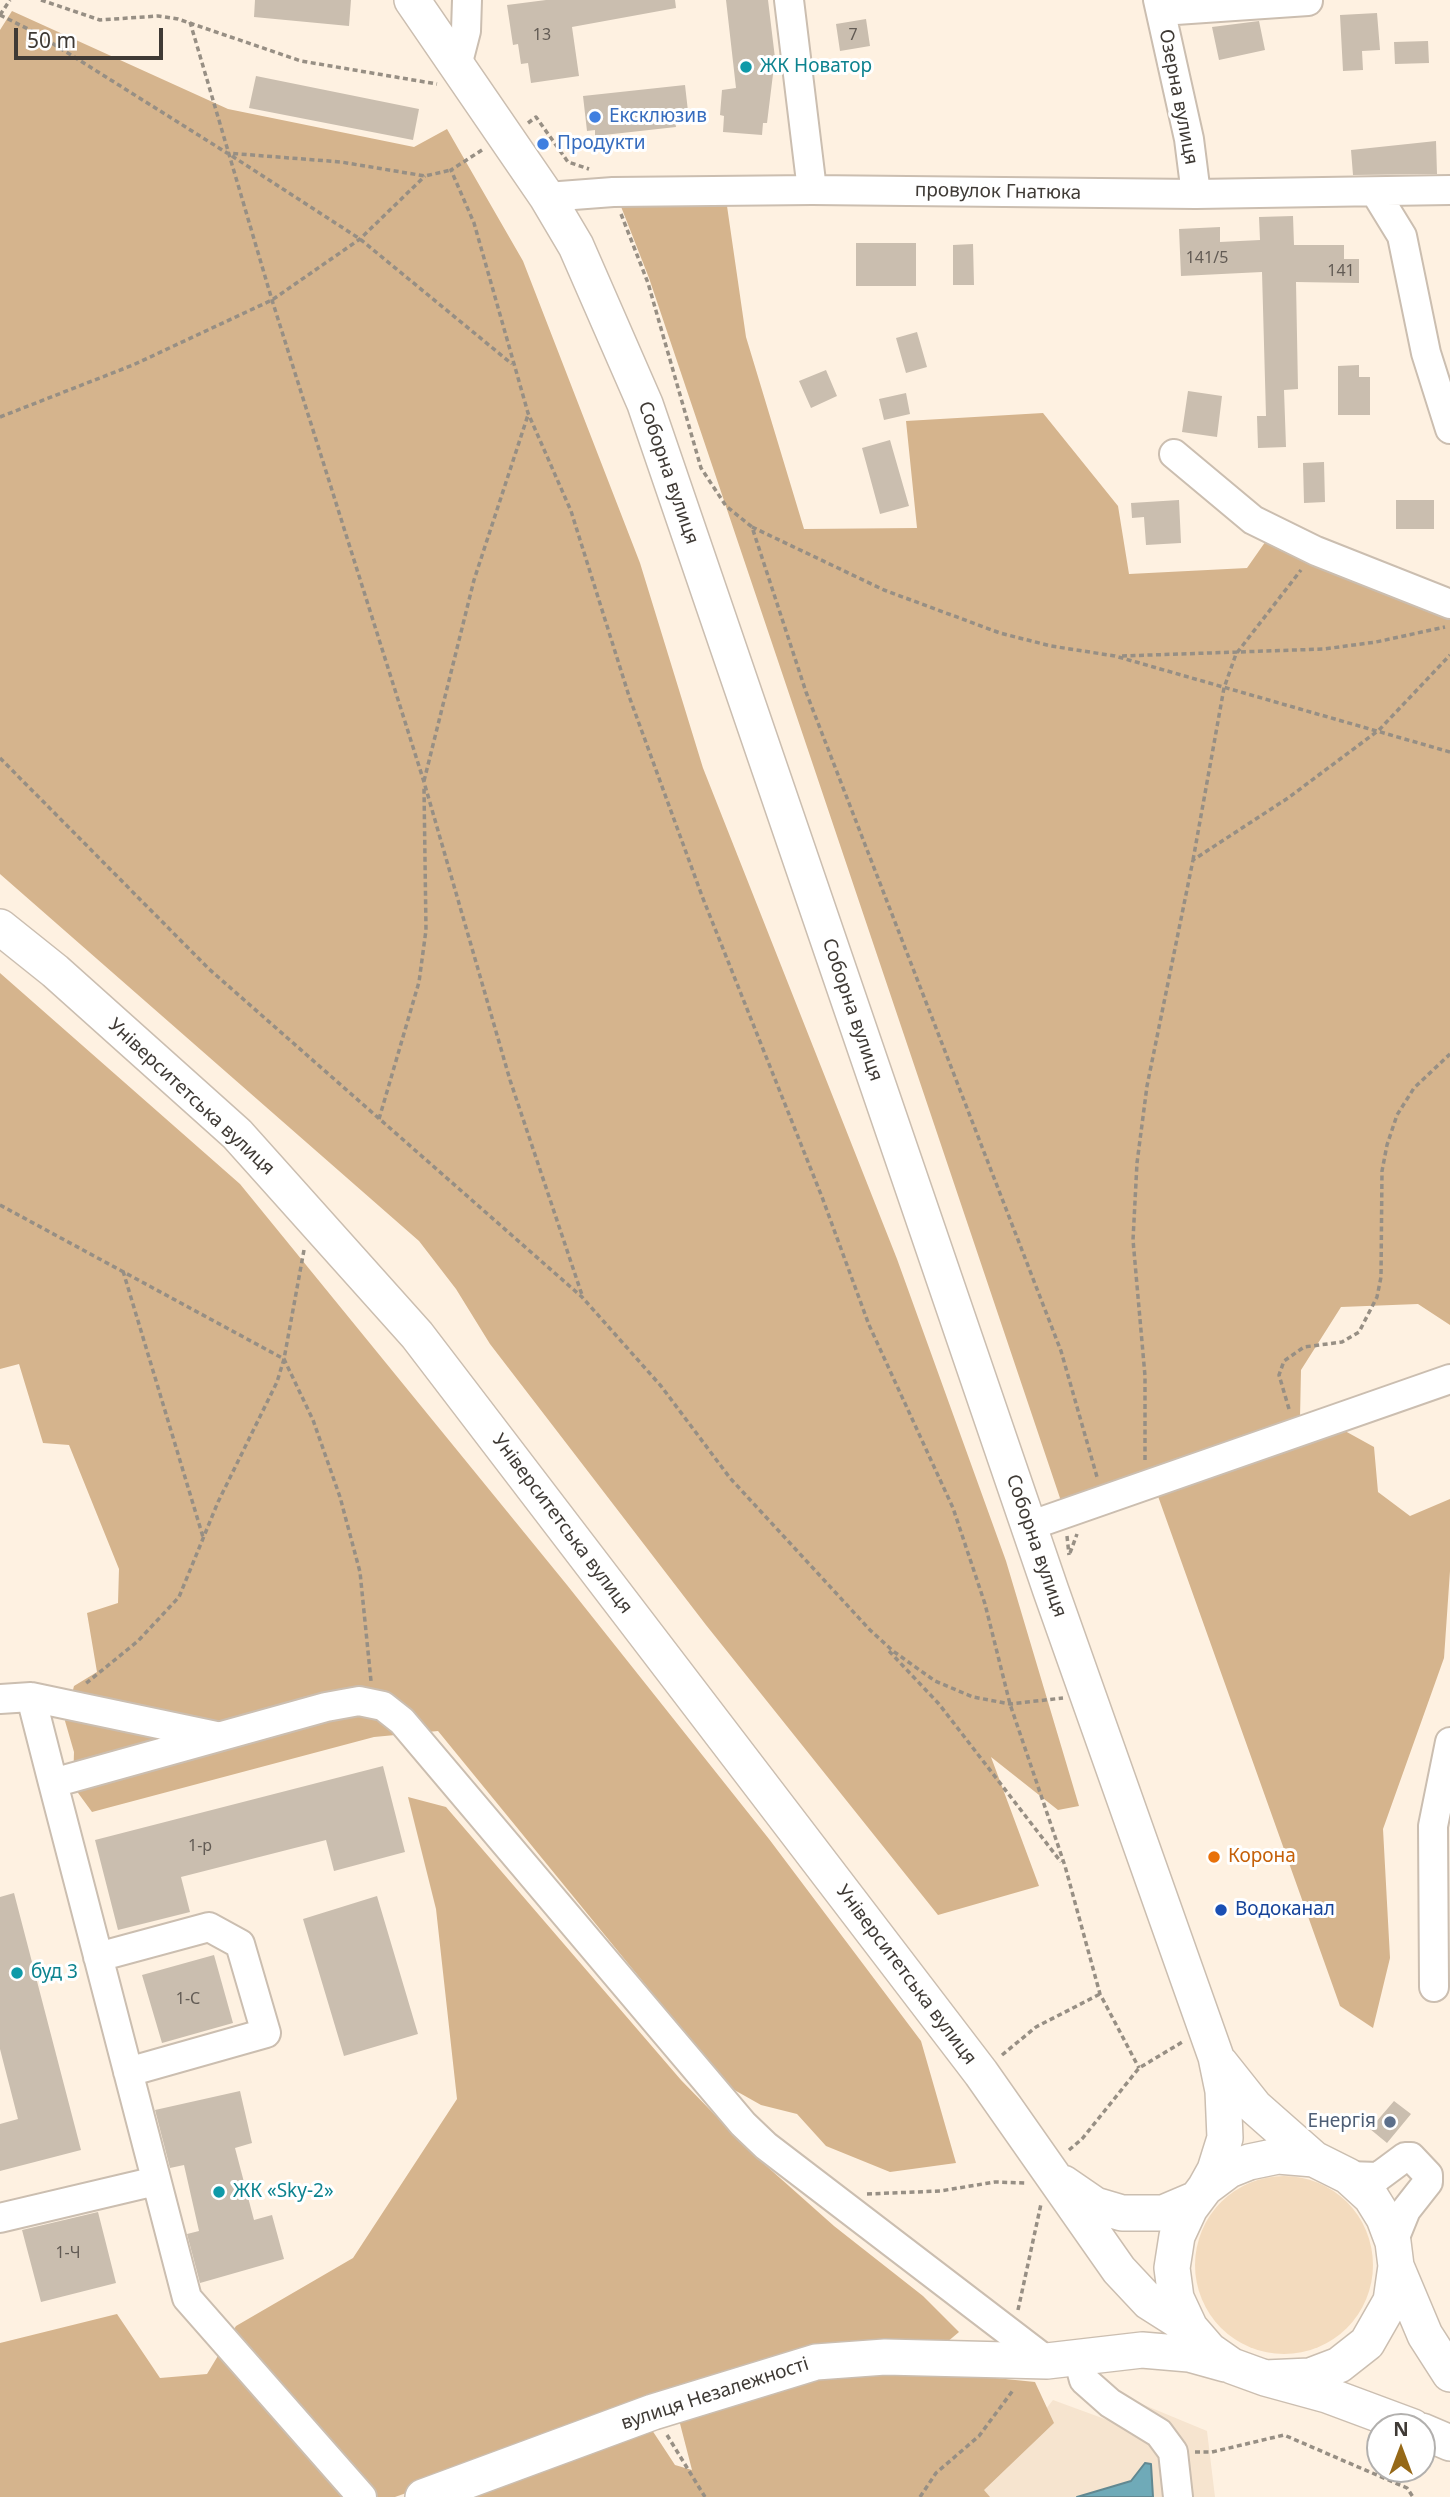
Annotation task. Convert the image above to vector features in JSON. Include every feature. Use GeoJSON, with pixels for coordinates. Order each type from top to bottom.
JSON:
{"type":"FeatureCollection","features":[{"type":"Feature","properties":{"kind":"main road","name":"Соборна вулиця"},"geometry":{"type":"LineString","coordinates":[[412,0],[451,76],[507,138],[576,246],[601,296],[645,404],[1029,1526],[1211,2042],[1224,2099],[1225,2138],[1216,2170],[1200,2194]]}},
{"type":"Feature","properties":{"kind":"main road","name":"Університетська вулиця"},"geometry":{"type":"LineString","coordinates":[[0,928],[55,971],[237,1134],[311,1213],[417,1335],[981,2073],[1050,2183],[1119,2270],[1149,2302],[1190,2328]]}},
{"type":"Feature","properties":{"kind":"main road","name":"Соборна вулиця"},"geometry":{"type":"LineString","coordinates":[[1211,2042],[1255,2108],[1314,2159]]}},
{"type":"Feature","properties":{"kind":"main road"},"geometry":{"type":"LineString","coordinates":[[1076,2357],[1125,2340],[1149,2302],[1177,2236],[1200,2194],[1229,2171],[1256,2160],[1278,2156],[1314,2159],[1349,2176],[1371,2197],[1384,2218],[1394,2254],[1424,2335],[1450,2374]]}},
{"type":"Feature","properties":{"kind":"main road","name":"Університетська вулиця"},"geometry":{"type":"LineString","coordinates":[[1050,2183],[1096,2205],[1122,2213],[1164,2213],[1200,2194]]}},
{"type":"Feature","properties":{"kind":"main road"},"geometry":{"type":"LineString","coordinates":[[1177,2236],[1172,2268],[1176,2298],[1190,2328],[1209,2350],[1232,2366],[1375,2413]]}},
{"type":"Feature","properties":{"kind":"main road"},"geometry":{"type":"LineString","coordinates":[[1265,2378],[1310,2376],[1353,2355],[1367,2343],[1391,2301],[1394,2254]]}},
{"type":"Feature","properties":{"kind":"main road","name":"вулиця Незалежності"},"geometry":{"type":"LineString","coordinates":[[423,2497],[653,2412],[773,2373],[832,2359],[1076,2357],[1171,2352],[1232,2366]]}},
{"type":"Feature","properties":{"kind":"street"},"geometry":{"type":"LineString","coordinates":[[451,76],[466,31],[467,0]]}},
{"type":"Feature","properties":{"kind":"street"},"geometry":{"type":"LineString","coordinates":[[789,0],[812,190]]}},
{"type":"Feature","properties":{"kind":"street"},"geometry":{"type":"LineString","coordinates":[[1160,6],[1308,1]]}},
{"type":"Feature","properties":{"kind":"street","name":"Озерна вулиця"},"geometry":{"type":"LineString","coordinates":[[1160,6],[1189,139],[1196,194]]}},
{"type":"Feature","properties":{"kind":"street","name":"провулок Гнатюка"},"geometry":{"type":"LineString","coordinates":[[547,197],[613,192],[812,190],[1196,194],[1450,190]]}},
{"type":"Feature","properties":{"kind":"street"},"geometry":{"type":"LineString","coordinates":[[1375,192],[1402,236],[1426,353],[1450,429]]}},
{"type":"Feature","properties":{"kind":"street"},"geometry":{"type":"LineString","coordinates":[[1174,454],[1253,520],[1316,551],[1450,604]]}},
{"type":"Feature","properties":{"kind":"street"},"geometry":{"type":"LineString","coordinates":[[1029,1526],[1450,1380]]}},
{"type":"Feature","properties":{"kind":"street"},"geometry":{"type":"LineString","coordinates":[[0,1699],[31,1697],[220,1737]]}},
{"type":"Feature","properties":{"kind":"street"},"geometry":{"type":"LineString","coordinates":[[31,1697],[187,2298],[362,2497]]}},
{"type":"Feature","properties":{"kind":"street"},"geometry":{"type":"LineString","coordinates":[[53,1783],[326,1707],[359,1701],[383,1706],[402,1721],[723,2103],[766,2146],[832,2194],[1012,2336],[1076,2357],[1084,2380],[1110,2403],[1159,2433],[1173,2452],[1178,2497]]}},
{"type":"Feature","properties":{"kind":"street"},"geometry":{"type":"LineString","coordinates":[[1434,1987],[1433,1826],[1450,1742]]}},
{"type":"Feature","properties":{"kind":"street"},"geometry":{"type":"LineString","coordinates":[[98,1957],[209,1927],[240,1944],[266,2033],[128,2072]]}},
{"type":"Feature","properties":{"kind":"street"},"geometry":{"type":"LineString","coordinates":[[1349,2176],[1378,2177],[1405,2157],[1412,2157],[1428,2175],[1427,2182],[1406,2210],[1394,2254]]}},
{"type":"Feature","properties":{"kind":"street"},"geometry":{"type":"LineString","coordinates":[[0,2218],[156,2181]]}},
{"type":"Feature","properties":{"kind":"path"},"geometry":{"type":"LineString","coordinates":[[10,0],[0,15],[36,33],[359,239],[513,365]]}},
{"type":"Feature","properties":{"kind":"path"},"geometry":{"type":"LineString","coordinates":[[41,0],[100,20],[158,16],[190,22],[301,61],[451,76]]}},
{"type":"Feature","properties":{"kind":"path"},"geometry":{"type":"LineString","coordinates":[[190,22],[272,300],[424,782],[510,1080],[582,1297]]}},
{"type":"Feature","properties":{"kind":"path"},"geometry":{"type":"LineString","coordinates":[[227,153],[341,162],[425,176],[452,170],[507,138],[536,117],[568,162],[606,175],[648,283],[701,468],[726,506],[752,527],[937,612],[1051,646],[1115,656],[1450,752]]}},
{"type":"Feature","properties":{"kind":"path"},"geometry":{"type":"LineString","coordinates":[[452,170],[474,223],[528,414],[571,511],[629,696],[869,1325],[953,1508],[985,1604],[1010,1704],[1065,1866],[1101,1994],[1139,2068]]}},
{"type":"Feature","properties":{"kind":"path"},"geometry":{"type":"LineString","coordinates":[[0,416],[133,365],[272,300],[359,239],[425,176]]}},
{"type":"Feature","properties":{"kind":"path"},"geometry":{"type":"LineString","coordinates":[[379,1119],[405,1035],[421,969],[426,930],[427,868],[424,782],[474,580],[528,414]]}},
{"type":"Feature","properties":{"kind":"path"},"geometry":{"type":"LineString","coordinates":[[752,527],[806,692],[1057,1338],[1103,1501]]}},
{"type":"Feature","properties":{"kind":"path"},"geometry":{"type":"LineString","coordinates":[[1144,1486],[1147,1419],[1133,1240],[1137,1163],[1147,1086],[1193,860],[1224,688],[1236,654],[1316,551]]}},
{"type":"Feature","properties":{"kind":"path"},"geometry":{"type":"LineString","coordinates":[[1115,656],[1236,654],[1376,642],[1450,626]]}},
{"type":"Feature","properties":{"kind":"path"},"geometry":{"type":"LineString","coordinates":[[1193,860],[1288,798],[1379,730],[1450,654]]}},
{"type":"Feature","properties":{"kind":"path"},"geometry":{"type":"LineString","coordinates":[[0,758],[209,969],[582,1297],[661,1386],[730,1478],[939,1704],[1065,1866]]}},
{"type":"Feature","properties":{"kind":"path"},"geometry":{"type":"LineString","coordinates":[[1296,1433],[1279,1369],[1288,1356],[1304,1347],[1342,1342],[1359,1332],[1377,1297],[1381,1277],[1380,1200],[1387,1145],[1397,1115],[1414,1088],[1450,1054]]}},
{"type":"Feature","properties":{"kind":"path"},"geometry":{"type":"LineString","coordinates":[[0,1205],[285,1359],[328,1458],[360,1572],[372,1702]]}},
{"type":"Feature","properties":{"kind":"path"},"geometry":{"type":"LineString","coordinates":[[65,1703],[138,1641],[169,1609],[187,1581],[203,1539],[285,1359],[311,1213]]}},
{"type":"Feature","properties":{"kind":"path"},"geometry":{"type":"LineString","coordinates":[[122,1271],[203,1539]]}},
{"type":"Feature","properties":{"kind":"path"},"geometry":{"type":"LineString","coordinates":[[870,1630],[893,1651],[935,1681],[973,1697],[1010,1704],[1089,1695]]}},
{"type":"Feature","properties":{"kind":"path"},"geometry":{"type":"LineString","coordinates":[[981,2073],[1036,2027],[1101,1994]]}},
{"type":"Feature","properties":{"kind":"path"},"geometry":{"type":"LineString","coordinates":[[1012,2336],[1050,2183],[1139,2068],[1211,2042]]}},
{"type":"Feature","properties":{"kind":"path"},"geometry":{"type":"LineString","coordinates":[[832,2194],[909,2194],[995,2182],[1050,2183]]}},
{"type":"Feature","properties":{"kind":"path"},"geometry":{"type":"LineString","coordinates":[[920,2497],[936,2473],[979,2436],[1016,2386]]}},
{"type":"Feature","properties":{"kind":"path"},"geometry":{"type":"LineString","coordinates":[[653,2412],[705,2497]]}},
{"type":"Feature","properties":{"kind":"path"},"geometry":{"type":"LineString","coordinates":[[1173,2452],[1212,2452],[1284,2435],[1407,2488],[1413,2497]]}},
{"type":"Feature","properties":{"kind":"shaded area"},"geometry":{"type":"Polygon","coordinates":[[[12,11],[228,109],[414,147],[447,129],[523,261],[640,563],[703,768],[897,1259],[1006,1561],[1079,1806],[1058,1810],[991,1757],[1039,1886],[938,1915],[706,1625],[490,1344],[456,1289],[419,1241],[0,874],[0,30],[12,11]]]}},
{"type":"Feature","properties":{"kind":"shaded area"},"geometry":{"type":"Polygon","coordinates":[[[620,204],[727,206],[746,337],[804,529],[917,528],[906,421],[1043,413],[1118,506],[1129,574],[1247,568],[1268,538],[1450,618],[1450,1325],[1418,1304],[1341,1307],[1301,1370],[1300,1418],[1316,1415],[1374,1447],[1378,1492],[1410,1516],[1450,1499],[1450,1571],[1444,1658],[1383,1829],[1390,1958],[1373,2028],[1340,2006],[1149,1471],[1061,1501],[649,278],[620,204]]]}},
{"type":"Feature","properties":{"kind":"shaded area"},"geometry":{"type":"Polygon","coordinates":[[[0,973],[240,1184],[567,1585],[769,1839],[921,2041],[956,2163],[890,2172],[826,2146],[797,2114],[761,2105],[729,2087],[438,1731],[374,1737],[92,1812],[73,1786],[74,1752],[65,1721],[74,1686],[97,1672],[87,1613],[118,1603],[119,1569],[69,1445],[43,1443],[19,1364],[0,1369],[0,973]]]}},
{"type":"Feature","properties":{"kind":"shaded area"},"geometry":{"type":"Polygon","coordinates":[[[408,1797],[446,1807],[681,2080],[753,2154],[834,2226],[923,2296],[959,2332],[940,2348],[624,2415],[395,2497],[0,2497],[0,2343],[117,2314],[160,2378],[207,2374],[236,2326],[353,2258],[457,2099],[436,1909],[408,1797]]]}},
{"type":"Feature","properties":{"kind":"shaded area"},"geometry":{"type":"Polygon","coordinates":[[[1284,2176],[1318,2182],[1347,2202],[1367,2231],[1373,2265],[1367,2299],[1347,2328],[1318,2348],[1284,2354],[1250,2348],[1221,2328],[1201,2299],[1195,2265],[1201,2231],[1221,2202],[1250,2182],[1284,2176]]]}},
{"type":"Feature","properties":{"kind":"shaded area"},"geometry":{"type":"Polygon","coordinates":[[[858,2364],[1035,2382],[1054,2423],[984,2490],[990,2497],[462,2497],[650,2427],[675,2465],[692,2470],[677,2412],[858,2364]]]}},
{"type":"Feature","properties":{"kind":"shaded area"},"geometry":{"type":"Polygon","coordinates":[[[1120,2395],[1207,2431],[1215,2497],[976,2497],[1053,2400],[1113,2422],[1120,2395]]]}},
{"type":"Feature","properties":{"kind":"water"},"geometry":{"type":"Polygon","coordinates":[[[1145,2463],[1151,2464],[1153,2497],[1077,2497],[1131,2481],[1145,2463]]]}},
{"type":"Feature","properties":{"kind":"building"},"geometry":{"type":"Polygon","coordinates":[[[255,0],[351,0],[349,26],[254,17],[255,0]]]}},
{"type":"Feature","properties":{"kind":"building"},"geometry":{"type":"Polygon","coordinates":[[[546,0],[675,0],[676,8],[572,27],[579,76],[531,83],[528,63],[521,64],[518,44],[513,45],[507,5],[546,0]]]}},
{"type":"Feature","properties":{"kind":"building","name":"ЖК Новатор"},"geometry":{"type":"Polygon","coordinates":[[[726,0],[768,0],[775,58],[767,123],[763,123],[762,135],[723,132],[724,116],[720,115],[722,90],[736,88],[726,0]]]}},
{"type":"Feature","properties":{"kind":"building"},"geometry":{"type":"Polygon","coordinates":[[[1377,13],[1380,50],[1362,51],[1363,70],[1343,71],[1340,15],[1377,13]]]}},
{"type":"Feature","properties":{"kind":"building"},"geometry":{"type":"Polygon","coordinates":[[[866,19],[870,46],[840,51],[836,24],[866,19]]]}},
{"type":"Feature","properties":{"kind":"building"},"geometry":{"type":"Polygon","coordinates":[[[1259,21],[1265,50],[1219,60],[1212,27],[1259,21]]]}},
{"type":"Feature","properties":{"kind":"building"},"geometry":{"type":"Polygon","coordinates":[[[1428,41],[1429,63],[1395,64],[1394,42],[1428,41]]]}},
{"type":"Feature","properties":{"kind":"building"},"geometry":{"type":"Polygon","coordinates":[[[256,76],[419,109],[413,140],[249,108],[256,76]]]}},
{"type":"Feature","properties":{"kind":"building"},"geometry":{"type":"Polygon","coordinates":[[[685,85],[689,120],[675,121],[676,127],[595,136],[595,130],[587,131],[583,96],[685,85]]]}},
{"type":"Feature","properties":{"kind":"building"},"geometry":{"type":"Polygon","coordinates":[[[1436,141],[1437,174],[1353,175],[1351,150],[1436,141]]]}},
{"type":"Feature","properties":{"kind":"building"},"geometry":{"type":"Polygon","coordinates":[[[1293,216],[1294,245],[1344,245],[1344,259],[1359,259],[1359,283],[1296,282],[1298,389],[1284,390],[1286,447],[1258,448],[1257,416],[1266,416],[1262,272],[1181,276],[1179,229],[1220,227],[1220,242],[1260,240],[1259,217],[1293,216]]]}},
{"type":"Feature","properties":{"kind":"building"},"geometry":{"type":"Polygon","coordinates":[[[856,243],[916,243],[916,286],[856,286],[856,243]]]}},
{"type":"Feature","properties":{"kind":"building"},"geometry":{"type":"Polygon","coordinates":[[[973,244],[974,285],[953,285],[953,245],[973,244]]]}},
{"type":"Feature","properties":{"kind":"building"},"geometry":{"type":"Polygon","coordinates":[[[917,332],[927,367],[906,373],[896,338],[917,332]]]}},
{"type":"Feature","properties":{"kind":"building"},"geometry":{"type":"Polygon","coordinates":[[[1359,365],[1359,377],[1370,377],[1370,415],[1338,415],[1338,366],[1359,365]]]}},
{"type":"Feature","properties":{"kind":"building"},"geometry":{"type":"Polygon","coordinates":[[[826,370],[837,396],[811,408],[799,381],[826,370]]]}},
{"type":"Feature","properties":{"kind":"building"},"geometry":{"type":"Polygon","coordinates":[[[1188,391],[1222,396],[1217,437],[1182,432],[1188,391]]]}},
{"type":"Feature","properties":{"kind":"building"},"geometry":{"type":"Polygon","coordinates":[[[906,393],[910,414],[884,420],[879,399],[906,393]]]}},
{"type":"Feature","properties":{"kind":"building"},"geometry":{"type":"Polygon","coordinates":[[[890,440],[909,506],[880,514],[862,448],[890,440]]]}},
{"type":"Feature","properties":{"kind":"building"},"geometry":{"type":"Polygon","coordinates":[[[1324,462],[1325,502],[1304,503],[1303,463],[1324,462]]]}},
{"type":"Feature","properties":{"kind":"building"},"geometry":{"type":"Polygon","coordinates":[[[1179,500],[1181,543],[1146,545],[1144,517],[1132,518],[1131,503],[1179,500]]]}},
{"type":"Feature","properties":{"kind":"building"},"geometry":{"type":"Polygon","coordinates":[[[1396,500],[1434,500],[1434,529],[1396,529],[1396,500]]]}},
{"type":"Feature","properties":{"kind":"building"},"geometry":{"type":"Polygon","coordinates":[[[383,1766],[405,1852],[334,1871],[326,1840],[181,1877],[190,1912],[118,1930],[95,1840],[383,1766]]]}},
{"type":"Feature","properties":{"kind":"building","name":"буд 3"},"geometry":{"type":"Polygon","coordinates":[[[14,1893],[81,2150],[0,2171],[0,2124],[18,2119],[0,2049],[0,1897],[14,1893]]]}},
{"type":"Feature","properties":{"kind":"building"},"geometry":{"type":"Polygon","coordinates":[[[377,1896],[418,2034],[344,2056],[303,1919],[377,1896]]]}},
{"type":"Feature","properties":{"kind":"building"},"geometry":{"type":"Polygon","coordinates":[[[214,1955],[233,2023],[162,2043],[142,1975],[214,1955]]]}},
{"type":"Feature","properties":{"kind":"building","name":"ЖК «Sky-2»"},"geometry":{"type":"Polygon","coordinates":[[[240,2091],[252,2143],[235,2148],[254,2220],[272,2215],[284,2259],[200,2283],[187,2234],[199,2231],[184,2165],[170,2168],[155,2110],[240,2091]]]}},
{"type":"Feature","properties":{"kind":"building","name":"Енергія"},"geometry":{"type":"Polygon","coordinates":[[[1394,2101],[1411,2114],[1387,2143],[1370,2129],[1394,2101]]]}},
{"type":"Feature","properties":{"kind":"building"},"geometry":{"type":"Polygon","coordinates":[[[98,2212],[116,2283],[41,2302],[22,2230],[98,2212]]]}},
{"type":"Feature","properties":{"kind":"place","name":"ЖК Новатор"},"geometry":{"type":"Point","coordinates":[746,67]}},
{"type":"Feature","properties":{"kind":"place","name":"Ексклюзив"},"geometry":{"type":"Point","coordinates":[595,117]}},
{"type":"Feature","properties":{"kind":"place","name":"Продукти"},"geometry":{"type":"Point","coordinates":[543,144]}},
{"type":"Feature","properties":{"kind":"place","name":"Корона"},"geometry":{"type":"Point","coordinates":[1214,1857]}},
{"type":"Feature","properties":{"kind":"place","name":"Водоканал"},"geometry":{"type":"Point","coordinates":[1221,1910]}},
{"type":"Feature","properties":{"kind":"place","name":"буд 3"},"geometry":{"type":"Point","coordinates":[17,1973]}},
{"type":"Feature","properties":{"kind":"place","name":"Енергія"},"geometry":{"type":"Point","coordinates":[1390,2122]}},
{"type":"Feature","properties":{"kind":"place","name":"ЖК «Sky-2»"},"geometry":{"type":"Point","coordinates":[219,2192]}}]}
